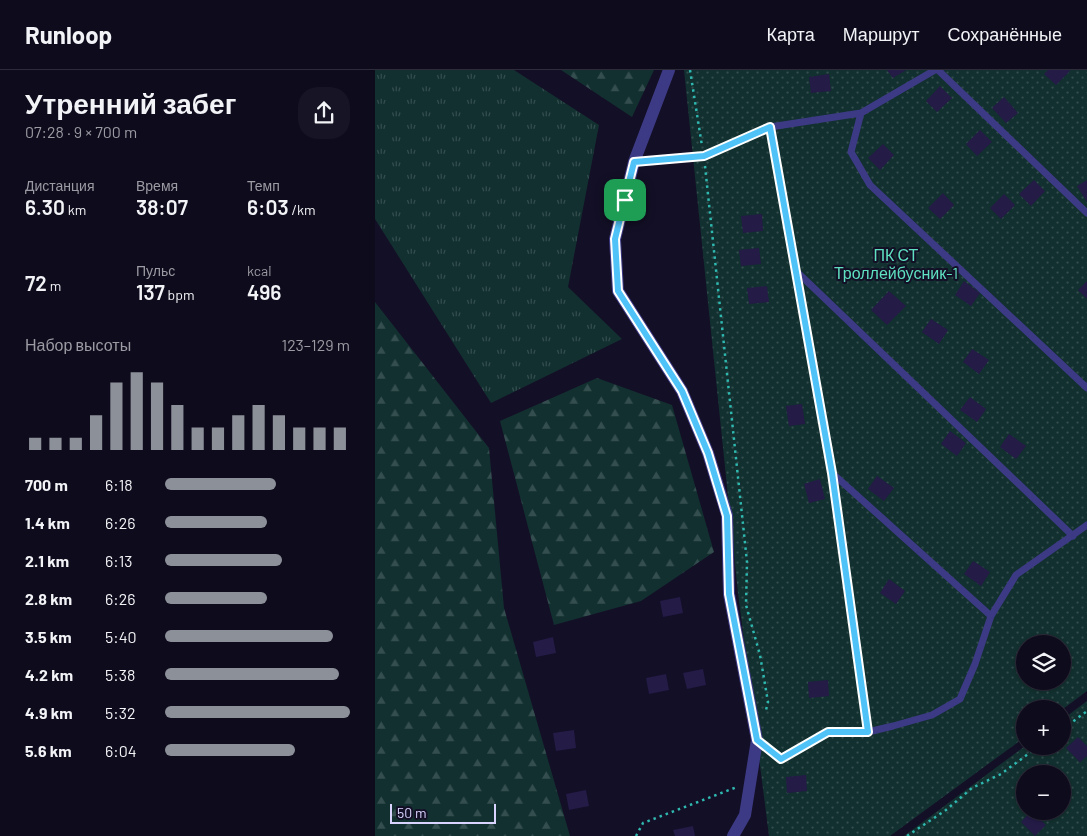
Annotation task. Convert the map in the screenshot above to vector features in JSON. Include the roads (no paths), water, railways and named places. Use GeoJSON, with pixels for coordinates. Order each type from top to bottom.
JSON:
{"type":"FeatureCollection","features":[{"type":"Feature","properties":{"kind":"street"},"geometry":{"type":"LineString","coordinates":[[669,70],[634,162],[615,239],[618,291],[682,391],[711,462],[727,516],[729,594],[757,740],[745,815],[733,836]]}},
{"type":"Feature","properties":{"kind":"lane"},"geometry":{"type":"LineString","coordinates":[[634,162],[704,156],[770,127],[861,113],[936,70],[1087,213]]}},
{"type":"Feature","properties":{"kind":"lane"},"geometry":{"type":"LineString","coordinates":[[861,113],[851,152],[870,185],[1087,388]]}},
{"type":"Feature","properties":{"kind":"lane"},"geometry":{"type":"LineString","coordinates":[[770,127],[832,473],[868,732]]}},
{"type":"Feature","properties":{"kind":"lane"},"geometry":{"type":"LineString","coordinates":[[795,270],[1073,536]]}},
{"type":"Feature","properties":{"kind":"lane"},"geometry":{"type":"LineString","coordinates":[[832,473],[991,616]]}},
{"type":"Feature","properties":{"kind":"lane"},"geometry":{"type":"LineString","coordinates":[[757,740],[781,759],[828,732],[868,732],[932,715],[960,699],[975,664],[991,616],[1016,575],[1087,525]]}},
{"type":"Feature","properties":{"kind":"park label","name":"ПК СТ Троллейбусник-1"},"geometry":{"type":"Point","coordinates":[896,263]}}]}
